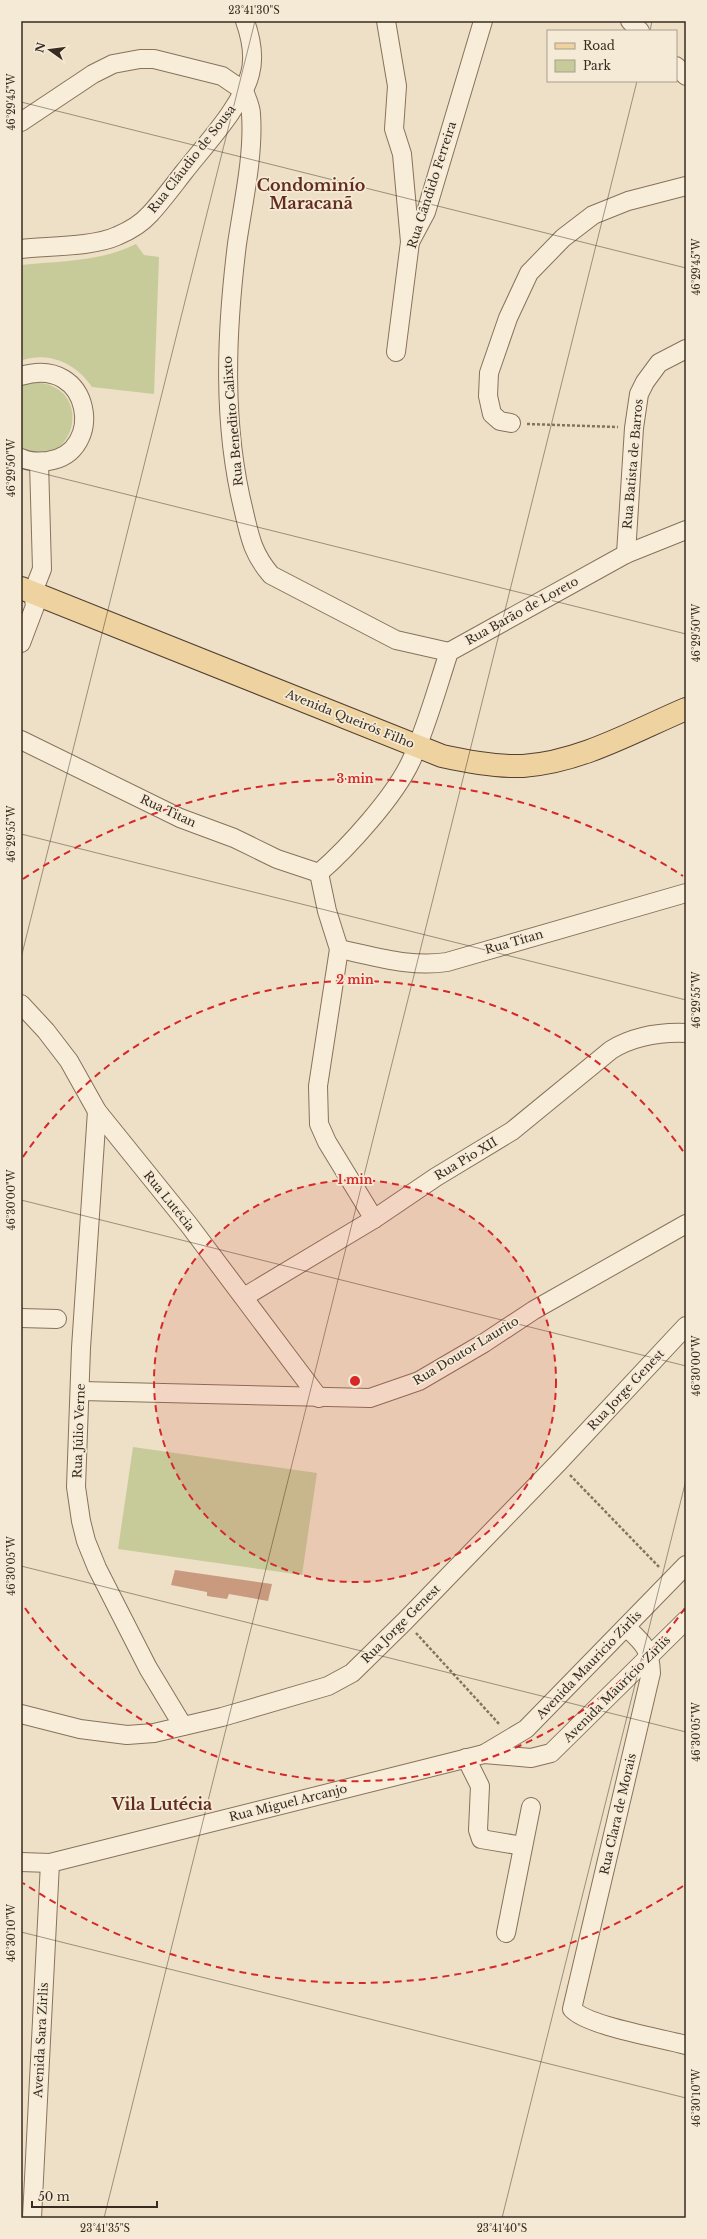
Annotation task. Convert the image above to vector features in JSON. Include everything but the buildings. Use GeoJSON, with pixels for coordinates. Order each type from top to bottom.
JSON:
{"type":"FeatureCollection","features":[{"type":"Feature","properties":{"kind":"main road","name":"Avenida Queirós Filho"},"geometry":{"type":"LineString","coordinates":[[27,590],[442,756],[467,762],[524,766],[582,754],[686,709]]}},
{"type":"Feature","properties":{"kind":"street","name":"Rua Cláudio de Sousa"},"geometry":{"type":"LineString","coordinates":[[21,249],[99,241],[116,237],[132,229],[150,215],[212,136],[244,91],[250,74],[253,56],[250,35],[245,21]]}},
{"type":"Feature","properties":{"kind":"street"},"geometry":{"type":"LineString","coordinates":[[386,21],[396,86],[394,129],[402,154],[410,242]]}},
{"type":"Feature","properties":{"kind":"street","name":"Rua Cândido Ferreira"},"geometry":{"type":"LineString","coordinates":[[396,352],[410,242],[426,212],[483,21]]}},
{"type":"Feature","properties":{"kind":"street"},"geometry":{"type":"LineString","coordinates":[[630,21],[639,30]]}},
{"type":"Feature","properties":{"kind":"street"},"geometry":{"type":"LineString","coordinates":[[21,122],[93,74],[113,64],[140,60],[154,59],[222,76],[244,91]]}},
{"type":"Feature","properties":{"kind":"street"},"geometry":{"type":"LineString","coordinates":[[677,67],[686,76]]}},
{"type":"Feature","properties":{"kind":"street","name":"Rua Benedito Calixto"},"geometry":{"type":"LineString","coordinates":[[244,91],[251,113],[251,144],[230,300],[227,350],[234,464],[252,548],[271,574],[278,578],[396,640],[449,652]]}},
{"type":"Feature","properties":{"kind":"street"},"geometry":{"type":"LineString","coordinates":[[511,423],[500,421],[492,414],[488,396],[489,373],[508,318],[529,273],[563,238],[593,215],[628,201],[686,186]]}},
{"type":"Feature","properties":{"kind":"street","name":"Rua Batista de Barros"},"geometry":{"type":"LineString","coordinates":[[626,554],[634,428],[639,394],[645,382],[659,363],[686,349]]}},
{"type":"Feature","properties":{"kind":"street"},"geometry":{"type":"LineString","coordinates":[[21,376],[34,372],[48,373],[62,378],[74,387],[82,400],[85,414],[83,429],[77,443],[66,453],[53,460],[38,462],[21,458]]}},
{"type":"Feature","properties":{"kind":"street"},"geometry":{"type":"LineString","coordinates":[[21,643],[35,606],[27,590],[42,569],[38,462]]}},
{"type":"Feature","properties":{"kind":"street","name":"Rua Barão de Loreto"},"geometry":{"type":"LineString","coordinates":[[449,652],[626,554],[686,530]]}},
{"type":"Feature","properties":{"kind":"street"},"geometry":{"type":"LineString","coordinates":[[374,1219],[327,1142],[319,1124],[318,1086],[339,949],[327,911],[319,873],[336,859],[386,800],[411,762],[426,724],[449,652]]}},
{"type":"Feature","properties":{"kind":"street","name":"Rua Titan"},"geometry":{"type":"LineString","coordinates":[[21,740],[180,818],[234,838],[277,859],[319,873]]}},
{"type":"Feature","properties":{"kind":"street","name":"Rua Titan"},"geometry":{"type":"LineString","coordinates":[[339,949],[408,963],[430,965],[447,962],[686,892]]}},
{"type":"Feature","properties":{"kind":"street","name":"Rua Lutécia"},"geometry":{"type":"LineString","coordinates":[[21,1004],[46,1031],[69,1061],[97,1111],[189,1225],[319,1398]]}},
{"type":"Feature","properties":{"kind":"street","name":"Rua Pio XII"},"geometry":{"type":"LineString","coordinates":[[244,1298],[374,1219],[436,1177],[512,1131],[594,1062],[622,1043],[645,1035],[686,1034]]}},
{"type":"Feature","properties":{"kind":"street","name":"Rua Júlio Verne"},"geometry":{"type":"LineString","coordinates":[[97,1111],[81,1348],[76,1487],[86,1542],[96,1568],[129,1634],[183,1726]]}},
{"type":"Feature","properties":{"kind":"street","name":"Rua Doutor Laurito"},"geometry":{"type":"LineString","coordinates":[[80,1391],[319,1398],[370,1398],[419,1382],[484,1343],[534,1310],[686,1224]]}},
{"type":"Feature","properties":{"kind":"street"},"geometry":{"type":"LineString","coordinates":[[21,1318],[57,1320]]}},
{"type":"Feature","properties":{"kind":"street","name":"Rua Jorge Genest"},"geometry":{"type":"LineString","coordinates":[[21,1714],[80,1729],[127,1735],[154,1734],[328,1686],[352,1673],[405,1621],[558,1463],[686,1326]]}},
{"type":"Feature","properties":{"kind":"street","name":"Avenida Mauricio Zirlis"},"geometry":{"type":"LineString","coordinates":[[484,1754],[519,1734],[686,1565]]}},
{"type":"Feature","properties":{"kind":"street","name":"Avenida Maurício Zirlis"},"geometry":{"type":"LineString","coordinates":[[546,1756],[551,1753],[650,1656],[685,1624]]}},
{"type":"Feature","properties":{"kind":"street","name":"Rua Clara de Morais"},"geometry":{"type":"LineString","coordinates":[[626,1626],[643,1642],[650,1656],[651,1673],[572,2009],[575,2013],[594,2022],[686,2045]]}},
{"type":"Feature","properties":{"kind":"street"},"geometry":{"type":"LineString","coordinates":[[519,1734],[546,1756]]}},
{"type":"Feature","properties":{"kind":"street"},"geometry":{"type":"LineString","coordinates":[[484,1754],[531,1758],[546,1756]]}},
{"type":"Feature","properties":{"kind":"street","name":"Rua Miguel Arcanjo"},"geometry":{"type":"LineString","coordinates":[[21,1862],[50,1862],[484,1754]]}},
{"type":"Feature","properties":{"kind":"street"},"geometry":{"type":"LineString","coordinates":[[466,1758],[480,1786],[478,1830],[481,1839],[523,1846]]}},
{"type":"Feature","properties":{"kind":"street"},"geometry":{"type":"LineString","coordinates":[[506,1933],[531,1807]]}},
{"type":"Feature","properties":{"kind":"street","name":"Avenida Sara Zirlis"},"geometry":{"type":"LineString","coordinates":[[32,2218],[50,1862]]}},
{"type":"Feature","properties":{"kind":"path"},"geometry":{"type":"LineString","coordinates":[[511,423],[634,428]]}},
{"type":"Feature","properties":{"kind":"path"},"geometry":{"type":"LineString","coordinates":[[558,1463],[672,1579]]}},
{"type":"Feature","properties":{"kind":"path"},"geometry":{"type":"LineString","coordinates":[[405,1621],[519,1734]]}},
{"type":"Feature","properties":{"kind":"green space"},"geometry":{"type":"Polygon","coordinates":[[[136,244],[144,255],[159,257],[154,394],[92,387],[79,372],[62,362],[43,357],[23,360],[21,349],[21,265],[94,258],[123,250],[136,244]]]}},
{"type":"Feature","properties":{"kind":"green space"},"geometry":{"type":"Polygon","coordinates":[[[33,382],[52,386],[64,395],[71,406],[72,420],[69,433],[62,444],[51,452],[36,454],[21,449],[21,386],[33,382]]]}},
{"type":"Feature","properties":{"kind":"green space"},"geometry":{"type":"Polygon","coordinates":[[[133,1447],[317,1473],[302,1575],[118,1549],[133,1447]]]}},
{"type":"Feature","properties":{"kind":"district","name":"Condominío Maracanã"},"geometry":{"type":"Point","coordinates":[311,194]}},
{"type":"Feature","properties":{"kind":"district","name":"Vila Lutécia"},"geometry":{"type":"Point","coordinates":[162,1804]}}]}
